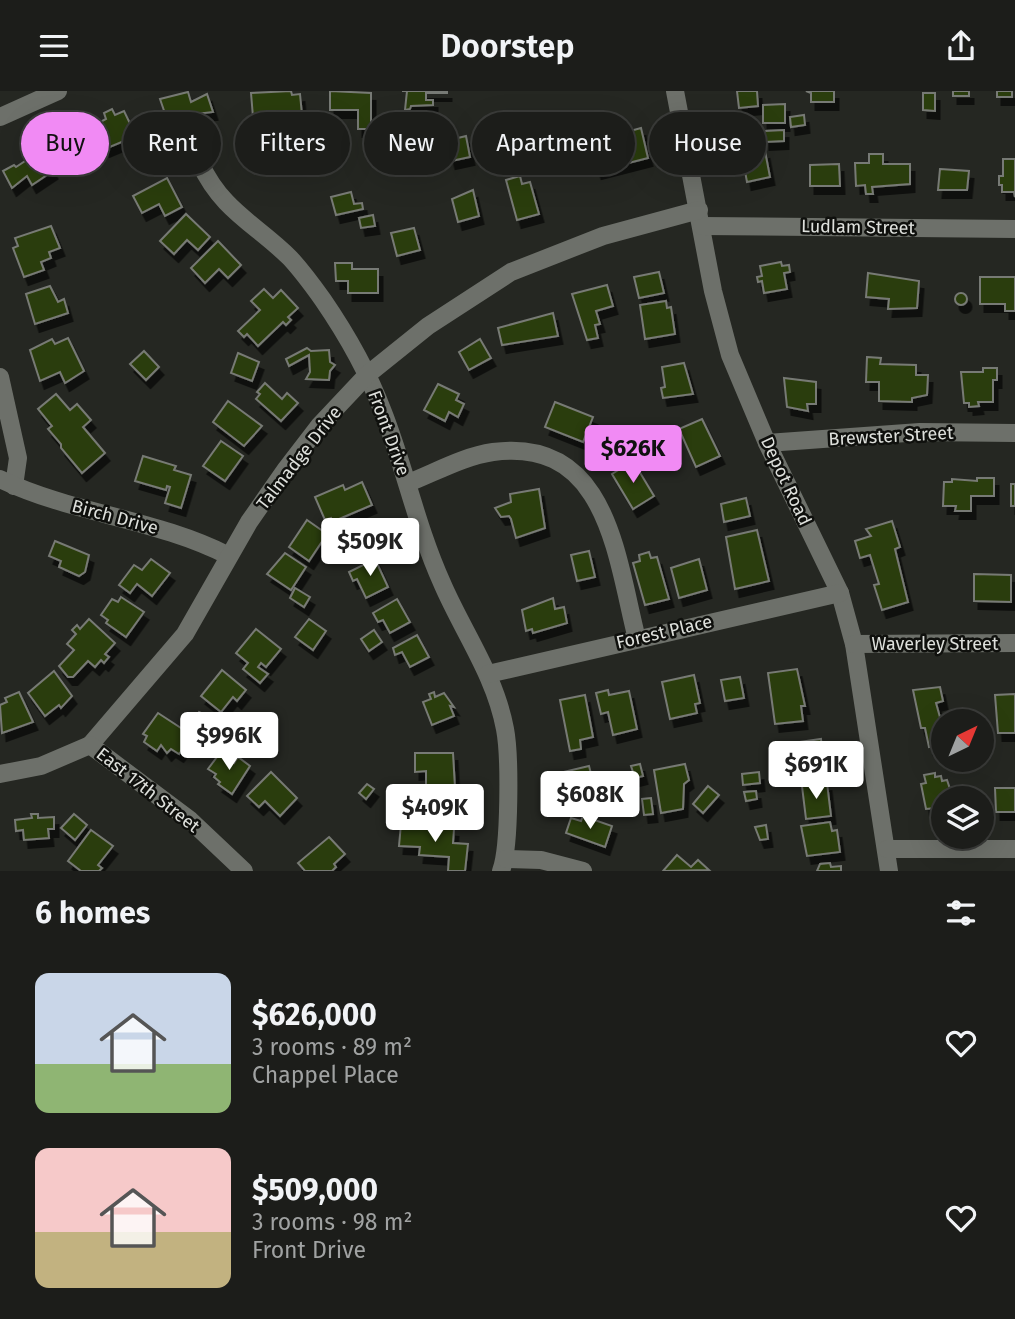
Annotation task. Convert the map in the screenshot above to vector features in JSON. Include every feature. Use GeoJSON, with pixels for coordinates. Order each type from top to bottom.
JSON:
{"type":"FeatureCollection","features":[{"type":"Feature","properties":{"kind":"street"},"geometry":{"type":"LineString","coordinates":[[0,117],[58,91]]}},
{"type":"Feature","properties":{"kind":"street","name":"Depot Road"},"geometry":{"type":"LineString","coordinates":[[675,91],[713,291],[730,355],[767,443],[840,593],[854,644],[889,871]]}},
{"type":"Feature","properties":{"kind":"street","name":"Front Drive"},"geometry":{"type":"LineString","coordinates":[[207,175],[222,200],[283,252],[306,276],[346,334],[367,375],[408,483],[442,584],[488,674],[505,730],[508,788],[503,865]]}},
{"type":"Feature","properties":{"kind":"street","name":"Ludlam Street"},"geometry":{"type":"LineString","coordinates":[[700,218],[1015,229]]}},
{"type":"Feature","properties":{"kind":"street","name":"Talmadge Drive"},"geometry":{"type":"LineString","coordinates":[[90,745],[185,634],[229,555],[271,490],[319,426],[367,375],[428,326],[511,272],[603,236],[700,218]]}},
{"type":"Feature","properties":{"kind":"street"},"geometry":{"type":"LineString","coordinates":[[0,377],[18,458],[7,482]]}},
{"type":"Feature","properties":{"kind":"street","name":"Brewster Street"},"geometry":{"type":"LineString","coordinates":[[767,443],[920,432],[1015,433]]}},
{"type":"Feature","properties":{"kind":"street"},"geometry":{"type":"LineString","coordinates":[[408,483],[492,452],[539,453],[565,464],[588,486],[602,506],[637,639]]}},
{"type":"Feature","properties":{"kind":"street","name":"Birch Drive"},"geometry":{"type":"LineString","coordinates":[[7,482],[73,507],[199,540],[229,555]]}},
{"type":"Feature","properties":{"kind":"street","name":"Forest Place"},"geometry":{"type":"LineString","coordinates":[[488,674],[840,593]]}},
{"type":"Feature","properties":{"kind":"street","name":"Waverley Street"},"geometry":{"type":"LineString","coordinates":[[854,644],[1015,643]]}},
{"type":"Feature","properties":{"kind":"street","name":"East 17th Street"},"geometry":{"type":"LineString","coordinates":[[0,774],[41,766],[90,745],[190,820],[244,871]]}},
{"type":"Feature","properties":{"kind":"street"},"geometry":{"type":"LineString","coordinates":[[887,849],[1015,849]]}},
{"type":"Feature","properties":{"kind":"street"},"geometry":{"type":"LineString","coordinates":[[503,865],[541,860],[583,871]]}},
{"type":"Feature","properties":{"kind":"building"},"geometry":{"type":"Polygon","coordinates":[[[291,91],[292,95],[300,94],[302,112],[253,112],[251,93],[291,91]]]}},
{"type":"Feature","properties":{"kind":"building"},"geometry":{"type":"Polygon","coordinates":[[[330,91],[371,93],[371,112],[364,112],[364,129],[358,129],[358,110],[330,110],[330,91]]]}},
{"type":"Feature","properties":{"kind":"building"},"geometry":{"type":"Polygon","coordinates":[[[407,91],[447,93],[426,93],[426,100],[433,100],[433,105],[411,106],[405,110],[407,91]]]}},
{"type":"Feature","properties":{"kind":"building"},"geometry":{"type":"Polygon","coordinates":[[[737,91],[757,91],[758,106],[739,108],[737,91]]]}},
{"type":"Feature","properties":{"kind":"building"},"geometry":{"type":"Polygon","coordinates":[[[806,91],[834,91],[834,102],[811,102],[811,93],[806,91]]]}},
{"type":"Feature","properties":{"kind":"building"},"geometry":{"type":"Polygon","coordinates":[[[953,91],[969,91],[969,96],[953,96],[953,91]]]}},
{"type":"Feature","properties":{"kind":"building"},"geometry":{"type":"Polygon","coordinates":[[[997,91],[1012,91],[1012,97],[997,97],[997,91]]]}},
{"type":"Feature","properties":{"kind":"building"},"geometry":{"type":"Polygon","coordinates":[[[188,92],[191,102],[207,94],[213,112],[164,112],[160,99],[188,92]]]}},
{"type":"Feature","properties":{"kind":"building"},"geometry":{"type":"Polygon","coordinates":[[[923,93],[935,93],[935,111],[923,110],[923,93]]]}},
{"type":"Feature","properties":{"kind":"building"},"geometry":{"type":"Polygon","coordinates":[[[785,104],[785,123],[766,123],[763,105],[785,104]]]}},
{"type":"Feature","properties":{"kind":"building"},"geometry":{"type":"Polygon","coordinates":[[[112,109],[115,115],[124,112],[123,141],[109,147],[109,112],[106,112],[112,109]]]}},
{"type":"Feature","properties":{"kind":"building"},"geometry":{"type":"Polygon","coordinates":[[[804,115],[805,125],[791,127],[790,117],[804,115]]]}},
{"type":"Feature","properties":{"kind":"building"},"geometry":{"type":"Polygon","coordinates":[[[641,128],[648,158],[635,161],[635,130],[641,128]]]}},
{"type":"Feature","properties":{"kind":"building"},"geometry":{"type":"Polygon","coordinates":[[[784,130],[784,141],[766,142],[766,131],[784,130]]]}},
{"type":"Feature","properties":{"kind":"building"},"geometry":{"type":"Polygon","coordinates":[[[466,136],[470,157],[458,160],[458,138],[466,136]]]}},
{"type":"Feature","properties":{"kind":"building"},"geometry":{"type":"Polygon","coordinates":[[[869,154],[883,154],[883,164],[910,164],[910,184],[872,187],[873,194],[866,194],[865,185],[856,186],[855,163],[869,163],[869,154]]]}},
{"type":"Feature","properties":{"kind":"building"},"geometry":{"type":"Polygon","coordinates":[[[766,156],[770,177],[747,182],[746,175],[766,175],[766,156]]]}},
{"type":"Feature","properties":{"kind":"building"},"geometry":{"type":"Polygon","coordinates":[[[1003,159],[1015,159],[1015,197],[1014,192],[1002,192],[1002,185],[999,185],[999,176],[1003,176],[1003,159]]]}},
{"type":"Feature","properties":{"kind":"building"},"geometry":{"type":"Polygon","coordinates":[[[21,164],[21,175],[47,175],[32,185],[27,176],[12,188],[3,171],[14,165],[16,167],[21,164]]]}},
{"type":"Feature","properties":{"kind":"building"},"geometry":{"type":"Polygon","coordinates":[[[839,164],[840,186],[810,186],[810,165],[839,164]]]}},
{"type":"Feature","properties":{"kind":"building"},"geometry":{"type":"Polygon","coordinates":[[[940,169],[969,171],[967,190],[938,190],[940,169]]]}},
{"type":"Feature","properties":{"kind":"building"},"geometry":{"type":"Polygon","coordinates":[[[520,176],[522,184],[530,182],[539,214],[517,220],[506,180],[520,176]]]}},
{"type":"Feature","properties":{"kind":"building"},"geometry":{"type":"Polygon","coordinates":[[[167,178],[182,207],[165,216],[159,204],[142,213],[133,196],[167,178]]]}},
{"type":"Feature","properties":{"kind":"building"},"geometry":{"type":"Polygon","coordinates":[[[473,190],[479,216],[458,222],[452,199],[473,190]]]}},
{"type":"Feature","properties":{"kind":"building"},"geometry":{"type":"Polygon","coordinates":[[[351,192],[354,204],[362,203],[363,209],[336,215],[331,197],[351,192]]]}},
{"type":"Feature","properties":{"kind":"building"},"geometry":{"type":"Polygon","coordinates":[[[186,214],[210,237],[198,250],[187,240],[174,254],[160,241],[186,214]]]}},
{"type":"Feature","properties":{"kind":"building"},"geometry":{"type":"Polygon","coordinates":[[[373,215],[375,226],[361,228],[359,218],[373,215]]]}},
{"type":"Feature","properties":{"kind":"building"},"geometry":{"type":"Polygon","coordinates":[[[51,226],[60,248],[49,252],[51,258],[41,262],[44,270],[24,277],[13,248],[18,246],[15,238],[51,226]]]}},
{"type":"Feature","properties":{"kind":"building"},"geometry":{"type":"Polygon","coordinates":[[[414,228],[420,250],[397,256],[391,233],[414,228]]]}},
{"type":"Feature","properties":{"kind":"building"},"geometry":{"type":"Polygon","coordinates":[[[218,241],[241,265],[228,278],[219,269],[205,283],[191,268],[218,241]]]}},
{"type":"Feature","properties":{"kind":"building"},"geometry":{"type":"Polygon","coordinates":[[[781,262],[782,266],[789,265],[790,272],[784,273],[787,289],[764,293],[762,281],[758,282],[757,277],[762,276],[760,266],[781,262]]]}},
{"type":"Feature","properties":{"kind":"building"},"geometry":{"type":"Polygon","coordinates":[[[335,263],[352,263],[352,269],[378,269],[378,293],[348,293],[348,281],[336,281],[335,263]]]}},
{"type":"Feature","properties":{"kind":"building"},"geometry":{"type":"Polygon","coordinates":[[[659,272],[664,293],[639,298],[634,277],[659,272]]]}},
{"type":"Feature","properties":{"kind":"building"},"geometry":{"type":"Polygon","coordinates":[[[868,273],[919,281],[917,308],[888,309],[889,299],[866,297],[868,273]]]}},
{"type":"Feature","properties":{"kind":"building"},"geometry":{"type":"Polygon","coordinates":[[[980,277],[1015,277],[1015,311],[1005,311],[1005,304],[980,304],[980,277]]]}},
{"type":"Feature","properties":{"kind":"building"},"geometry":{"type":"Polygon","coordinates":[[[607,285],[613,306],[596,311],[600,324],[595,325],[598,338],[587,340],[572,294],[607,285]]]}},
{"type":"Feature","properties":{"kind":"building"},"geometry":{"type":"Polygon","coordinates":[[[50,286],[58,302],[64,299],[68,313],[35,324],[26,294],[50,286]]]}},
{"type":"Feature","properties":{"kind":"building"},"geometry":{"type":"Polygon","coordinates":[[[264,289],[273,298],[281,290],[298,308],[288,317],[291,320],[286,325],[283,322],[258,346],[247,334],[244,337],[238,331],[260,310],[251,301],[264,289]]]}},
{"type":"Feature","properties":{"kind":"building"},"geometry":{"type":"Polygon","coordinates":[[[961,293],[967,299],[961,305],[955,299],[961,293]]]}},
{"type":"Feature","properties":{"kind":"building"},"geometry":{"type":"Polygon","coordinates":[[[666,301],[667,308],[671,307],[675,334],[645,339],[640,305],[666,301]]]}},
{"type":"Feature","properties":{"kind":"building"},"geometry":{"type":"Polygon","coordinates":[[[553,313],[558,336],[502,345],[498,328],[553,313]]]}},
{"type":"Feature","properties":{"kind":"building"},"geometry":{"type":"Polygon","coordinates":[[[68,338],[84,371],[65,383],[60,372],[40,381],[30,350],[52,339],[55,344],[68,338]]]}},
{"type":"Feature","properties":{"kind":"building"},"geometry":{"type":"Polygon","coordinates":[[[480,339],[491,358],[469,370],[459,352],[480,339]]]}},
{"type":"Feature","properties":{"kind":"building"},"geometry":{"type":"Polygon","coordinates":[[[307,348],[311,351],[329,350],[330,362],[335,365],[330,371],[329,380],[306,379],[310,372],[309,355],[289,366],[286,359],[307,348]]]}},
{"type":"Feature","properties":{"kind":"building"},"geometry":{"type":"Polygon","coordinates":[[[144,351],[159,367],[146,380],[130,364],[144,351]]]}},
{"type":"Feature","properties":{"kind":"building"},"geometry":{"type":"Polygon","coordinates":[[[238,353],[259,362],[252,381],[231,373],[238,353]]]}},
{"type":"Feature","properties":{"kind":"building"},"geometry":{"type":"Polygon","coordinates":[[[867,357],[881,358],[880,364],[916,365],[916,375],[928,375],[927,395],[912,398],[912,402],[879,401],[879,382],[866,382],[867,357]]]}},
{"type":"Feature","properties":{"kind":"building"},"geometry":{"type":"Polygon","coordinates":[[[684,363],[693,394],[663,398],[661,388],[665,387],[662,367],[684,363]]]}},
{"type":"Feature","properties":{"kind":"building"},"geometry":{"type":"Polygon","coordinates":[[[983,368],[997,368],[997,380],[993,380],[993,402],[978,402],[979,406],[969,407],[969,403],[964,403],[961,372],[983,372],[983,368]]]}},
{"type":"Feature","properties":{"kind":"building"},"geometry":{"type":"Polygon","coordinates":[[[784,378],[816,382],[816,404],[807,404],[808,411],[787,407],[784,378]]]}},
{"type":"Feature","properties":{"kind":"building"},"geometry":{"type":"Polygon","coordinates":[[[265,383],[282,399],[287,393],[298,403],[281,421],[256,399],[260,394],[257,392],[265,383]]]}},
{"type":"Feature","properties":{"kind":"building"},"geometry":{"type":"Polygon","coordinates":[[[438,384],[459,394],[456,400],[464,404],[458,417],[449,412],[445,421],[424,410],[438,384]]]}},
{"type":"Feature","properties":{"kind":"building"},"geometry":{"type":"Polygon","coordinates":[[[56,394],[70,410],[77,404],[91,420],[83,427],[105,453],[82,473],[61,448],[61,444],[48,429],[52,426],[38,409],[56,394]]]}},
{"type":"Feature","properties":{"kind":"building"},"geometry":{"type":"Polygon","coordinates":[[[228,401],[262,426],[244,446],[213,422],[228,401]]]}},
{"type":"Feature","properties":{"kind":"building"},"geometry":{"type":"Polygon","coordinates":[[[555,402],[593,417],[583,442],[545,427],[555,402]]]}},
{"type":"Feature","properties":{"kind":"building"},"geometry":{"type":"Polygon","coordinates":[[[702,419],[720,456],[696,467],[679,429],[702,419]]]}},
{"type":"Feature","properties":{"kind":"building"},"geometry":{"type":"Polygon","coordinates":[[[221,441],[243,456],[225,481],[203,466],[221,441]]]}},
{"type":"Feature","properties":{"kind":"building"},"geometry":{"type":"Polygon","coordinates":[[[143,456],[176,466],[174,470],[191,475],[181,508],[165,503],[170,487],[167,486],[166,490],[135,481],[143,456]]]}},
{"type":"Feature","properties":{"kind":"building"},"geometry":{"type":"Polygon","coordinates":[[[633,461],[654,496],[633,509],[612,474],[633,461]]]}},
{"type":"Feature","properties":{"kind":"building"},"geometry":{"type":"Polygon","coordinates":[[[977,478],[994,478],[994,496],[971,496],[971,511],[955,511],[956,506],[943,506],[944,482],[952,482],[952,479],[977,481],[977,478]]]}},
{"type":"Feature","properties":{"kind":"building"},"geometry":{"type":"Polygon","coordinates":[[[362,482],[372,505],[332,522],[331,518],[325,520],[315,497],[343,485],[345,490],[362,482]]]}},
{"type":"Feature","properties":{"kind":"building"},"geometry":{"type":"Polygon","coordinates":[[[1011,484],[1015,484],[1015,506],[1011,506],[1011,484]]]}},
{"type":"Feature","properties":{"kind":"building"},"geometry":{"type":"Polygon","coordinates":[[[539,489],[545,528],[516,538],[509,516],[501,517],[495,508],[511,502],[510,494],[539,489]]]}},
{"type":"Feature","properties":{"kind":"building"},"geometry":{"type":"Polygon","coordinates":[[[746,498],[750,516],[724,522],[721,504],[746,498]]]}},
{"type":"Feature","properties":{"kind":"building"},"geometry":{"type":"Polygon","coordinates":[[[307,520],[327,534],[309,561],[289,547],[307,520]]]}},
{"type":"Feature","properties":{"kind":"building"},"geometry":{"type":"Polygon","coordinates":[[[892,521],[900,547],[895,549],[908,602],[882,610],[874,585],[879,584],[870,555],[860,558],[855,541],[871,536],[866,529],[892,521]]]}},
{"type":"Feature","properties":{"kind":"building"},"geometry":{"type":"Polygon","coordinates":[[[757,530],[769,581],[735,589],[726,537],[757,530]]]}},
{"type":"Feature","properties":{"kind":"building"},"geometry":{"type":"Polygon","coordinates":[[[55,541],[89,555],[85,572],[79,576],[59,567],[61,561],[49,556],[55,541]]]}},
{"type":"Feature","properties":{"kind":"building"},"geometry":{"type":"Polygon","coordinates":[[[589,551],[595,577],[577,581],[571,555],[589,551]]]}},
{"type":"Feature","properties":{"kind":"building"},"geometry":{"type":"Polygon","coordinates":[[[649,552],[651,558],[657,557],[669,599],[645,605],[633,563],[640,561],[639,555],[649,552]]]}},
{"type":"Feature","properties":{"kind":"building"},"geometry":{"type":"Polygon","coordinates":[[[285,553],[306,567],[291,590],[267,574],[285,553]]]}},
{"type":"Feature","properties":{"kind":"building"},"geometry":{"type":"Polygon","coordinates":[[[151,559],[170,573],[152,596],[137,584],[130,593],[119,585],[134,565],[142,570],[151,559]]]}},
{"type":"Feature","properties":{"kind":"building"},"geometry":{"type":"Polygon","coordinates":[[[375,559],[388,587],[366,598],[357,579],[353,581],[349,572],[375,559]]]}},
{"type":"Feature","properties":{"kind":"building"},"geometry":{"type":"Polygon","coordinates":[[[699,559],[707,590],[679,598],[671,568],[699,559]]]}},
{"type":"Feature","properties":{"kind":"building"},"geometry":{"type":"Polygon","coordinates":[[[974,574],[1011,575],[1011,602],[974,601],[974,574]]]}},
{"type":"Feature","properties":{"kind":"building"},"geometry":{"type":"Polygon","coordinates":[[[295,588],[310,597],[304,607],[290,598],[295,588]]]}},
{"type":"Feature","properties":{"kind":"building"},"geometry":{"type":"Polygon","coordinates":[[[121,597],[144,612],[126,637],[106,623],[108,620],[101,615],[112,599],[118,602],[121,597]]]}},
{"type":"Feature","properties":{"kind":"building"},"geometry":{"type":"Polygon","coordinates":[[[553,598],[555,609],[564,607],[567,623],[533,633],[532,629],[526,631],[522,610],[553,598]]]}},
{"type":"Feature","properties":{"kind":"building"},"geometry":{"type":"Polygon","coordinates":[[[397,599],[410,622],[390,633],[383,620],[378,622],[373,613],[397,599]]]}},
{"type":"Feature","properties":{"kind":"building"},"geometry":{"type":"Polygon","coordinates":[[[89,619],[115,643],[105,654],[109,657],[104,663],[101,660],[95,667],[88,661],[73,677],[68,677],[59,666],[74,650],[67,644],[76,634],[72,630],[77,625],[80,629],[89,619]]]}},
{"type":"Feature","properties":{"kind":"building"},"geometry":{"type":"Polygon","coordinates":[[[309,619],[326,631],[313,650],[295,637],[309,619]]]}},
{"type":"Feature","properties":{"kind":"building"},"geometry":{"type":"Polygon","coordinates":[[[256,629],[281,649],[266,667],[261,663],[258,667],[268,674],[260,683],[243,669],[248,663],[236,653],[256,629]]]}},
{"type":"Feature","properties":{"kind":"building"},"geometry":{"type":"Polygon","coordinates":[[[374,630],[382,642],[369,651],[361,639],[374,630]]]}},
{"type":"Feature","properties":{"kind":"building"},"geometry":{"type":"Polygon","coordinates":[[[417,635],[429,657],[410,667],[402,652],[395,655],[393,648],[417,635]]]}},
{"type":"Feature","properties":{"kind":"building"},"geometry":{"type":"Polygon","coordinates":[[[797,669],[805,706],[801,706],[803,721],[775,724],[768,673],[797,669]]]}},
{"type":"Feature","properties":{"kind":"building"},"geometry":{"type":"Polygon","coordinates":[[[222,670],[246,690],[237,701],[233,697],[221,712],[201,696],[222,670]]]}},
{"type":"Feature","properties":{"kind":"building"},"geometry":{"type":"Polygon","coordinates":[[[54,671],[72,696],[61,708],[59,705],[45,716],[28,693],[54,671]]]}},
{"type":"Feature","properties":{"kind":"building"},"geometry":{"type":"Polygon","coordinates":[[[694,675],[700,703],[695,704],[697,713],[670,719],[662,682],[694,675]]]}},
{"type":"Feature","properties":{"kind":"building"},"geometry":{"type":"Polygon","coordinates":[[[740,677],[744,698],[725,701],[721,680],[740,677]]]}},
{"type":"Feature","properties":{"kind":"building"},"geometry":{"type":"Polygon","coordinates":[[[940,687],[943,701],[936,703],[938,709],[931,709],[931,747],[925,728],[921,728],[913,690],[940,687]]]}},
{"type":"Feature","properties":{"kind":"building"},"geometry":{"type":"Polygon","coordinates":[[[608,690],[609,695],[629,691],[637,729],[613,735],[608,712],[601,714],[596,693],[608,690]]]}},
{"type":"Feature","properties":{"kind":"building"},"geometry":{"type":"Polygon","coordinates":[[[19,692],[33,722],[2,733],[0,705],[7,702],[5,698],[19,692]]]}},
{"type":"Feature","properties":{"kind":"building"},"geometry":{"type":"Polygon","coordinates":[[[434,692],[435,697],[444,693],[454,707],[450,706],[454,716],[432,725],[423,702],[431,699],[429,694],[434,692]]]}},
{"type":"Feature","properties":{"kind":"building"},"geometry":{"type":"Polygon","coordinates":[[[1015,694],[1015,733],[998,733],[995,695],[1015,694]]]}},
{"type":"Feature","properties":{"kind":"building"},"geometry":{"type":"Polygon","coordinates":[[[585,695],[593,737],[580,740],[581,749],[570,751],[560,700],[585,695]]]}},
{"type":"Feature","properties":{"kind":"building"},"geometry":{"type":"Polygon","coordinates":[[[199,712],[216,721],[205,740],[188,730],[199,712]]]}},
{"type":"Feature","properties":{"kind":"building"},"geometry":{"type":"Polygon","coordinates":[[[158,713],[187,732],[183,737],[189,741],[179,754],[171,749],[167,753],[161,745],[157,751],[144,742],[147,736],[143,734],[158,713]]]}},
{"type":"Feature","properties":{"kind":"building"},"geometry":{"type":"Polygon","coordinates":[[[821,739],[824,764],[782,771],[778,745],[821,739]]]}},
{"type":"Feature","properties":{"kind":"building"},"geometry":{"type":"Polygon","coordinates":[[[220,753],[234,763],[238,757],[250,766],[232,794],[218,784],[220,782],[214,777],[216,774],[208,769],[220,753]]]}},
{"type":"Feature","properties":{"kind":"building"},"geometry":{"type":"Polygon","coordinates":[[[415,753],[453,753],[455,788],[426,789],[426,771],[415,772],[415,753]]]}},
{"type":"Feature","properties":{"kind":"building"},"geometry":{"type":"Polygon","coordinates":[[[640,764],[643,776],[635,778],[631,766],[640,764]]]}},
{"type":"Feature","properties":{"kind":"building"},"geometry":{"type":"Polygon","coordinates":[[[685,764],[689,780],[684,784],[683,809],[661,813],[654,770],[685,764]]]}},
{"type":"Feature","properties":{"kind":"building"},"geometry":{"type":"Polygon","coordinates":[[[589,766],[595,789],[557,799],[551,775],[589,766]]]}},
{"type":"Feature","properties":{"kind":"building"},"geometry":{"type":"Polygon","coordinates":[[[271,772],[297,798],[280,816],[265,801],[259,807],[247,796],[271,772]]]}},
{"type":"Feature","properties":{"kind":"building"},"geometry":{"type":"Polygon","coordinates":[[[759,772],[760,783],[743,785],[742,774],[759,772]]]}},
{"type":"Feature","properties":{"kind":"building"},"geometry":{"type":"Polygon","coordinates":[[[935,773],[935,777],[941,776],[942,781],[947,780],[949,786],[931,786],[931,808],[926,809],[921,784],[926,783],[924,775],[935,773]]]}},
{"type":"Feature","properties":{"kind":"building"},"geometry":{"type":"Polygon","coordinates":[[[827,783],[831,816],[806,819],[802,786],[827,783]]]}},
{"type":"Feature","properties":{"kind":"building"},"geometry":{"type":"Polygon","coordinates":[[[367,784],[374,789],[366,799],[359,793],[367,784]]]}},
{"type":"Feature","properties":{"kind":"building"},"geometry":{"type":"Polygon","coordinates":[[[708,786],[719,795],[703,813],[693,804],[708,786]]]}},
{"type":"Feature","properties":{"kind":"building"},"geometry":{"type":"Polygon","coordinates":[[[995,788],[1015,788],[1015,812],[996,812],[995,788]]]}},
{"type":"Feature","properties":{"kind":"building"},"geometry":{"type":"Polygon","coordinates":[[[756,791],[757,799],[746,801],[744,792],[756,791]]]}},
{"type":"Feature","properties":{"kind":"building"},"geometry":{"type":"Polygon","coordinates":[[[651,798],[653,814],[644,815],[642,799],[651,798]]]}},
{"type":"Feature","properties":{"kind":"building"},"geometry":{"type":"Polygon","coordinates":[[[31,814],[38,814],[38,818],[54,817],[54,829],[48,829],[49,838],[24,840],[23,830],[16,831],[15,820],[32,818],[31,814]]]}},
{"type":"Feature","properties":{"kind":"building"},"geometry":{"type":"Polygon","coordinates":[[[74,814],[87,825],[75,840],[61,828],[74,814]]]}},
{"type":"Feature","properties":{"kind":"building"},"geometry":{"type":"Polygon","coordinates":[[[583,816],[612,826],[605,847],[566,833],[571,818],[581,821],[583,816]]]}},
{"type":"Feature","properties":{"kind":"building"},"geometry":{"type":"Polygon","coordinates":[[[830,822],[832,831],[837,830],[840,852],[807,856],[801,826],[830,822]]]}},
{"type":"Feature","properties":{"kind":"building"},"geometry":{"type":"Polygon","coordinates":[[[401,824],[454,829],[453,843],[468,844],[465,871],[448,871],[449,857],[419,855],[420,847],[399,846],[401,824]]]}},
{"type":"Feature","properties":{"kind":"building"},"geometry":{"type":"Polygon","coordinates":[[[766,825],[768,839],[760,840],[755,827],[766,825]]]}},
{"type":"Feature","properties":{"kind":"building"},"geometry":{"type":"Polygon","coordinates":[[[91,830],[113,846],[98,865],[102,868],[99,871],[81,871],[68,861],[91,830]]]}},
{"type":"Feature","properties":{"kind":"building"},"geometry":{"type":"Polygon","coordinates":[[[329,837],[345,854],[334,864],[336,867],[332,871],[305,871],[298,863],[329,837]]]}},
{"type":"Feature","properties":{"kind":"building"},"geometry":{"type":"Polygon","coordinates":[[[677,855],[691,867],[698,860],[709,870],[663,871],[677,855]]]}},
{"type":"Feature","properties":{"kind":"building"},"geometry":{"type":"Polygon","coordinates":[[[830,863],[831,867],[841,866],[841,871],[817,871],[820,864],[830,863]]]}}]}
